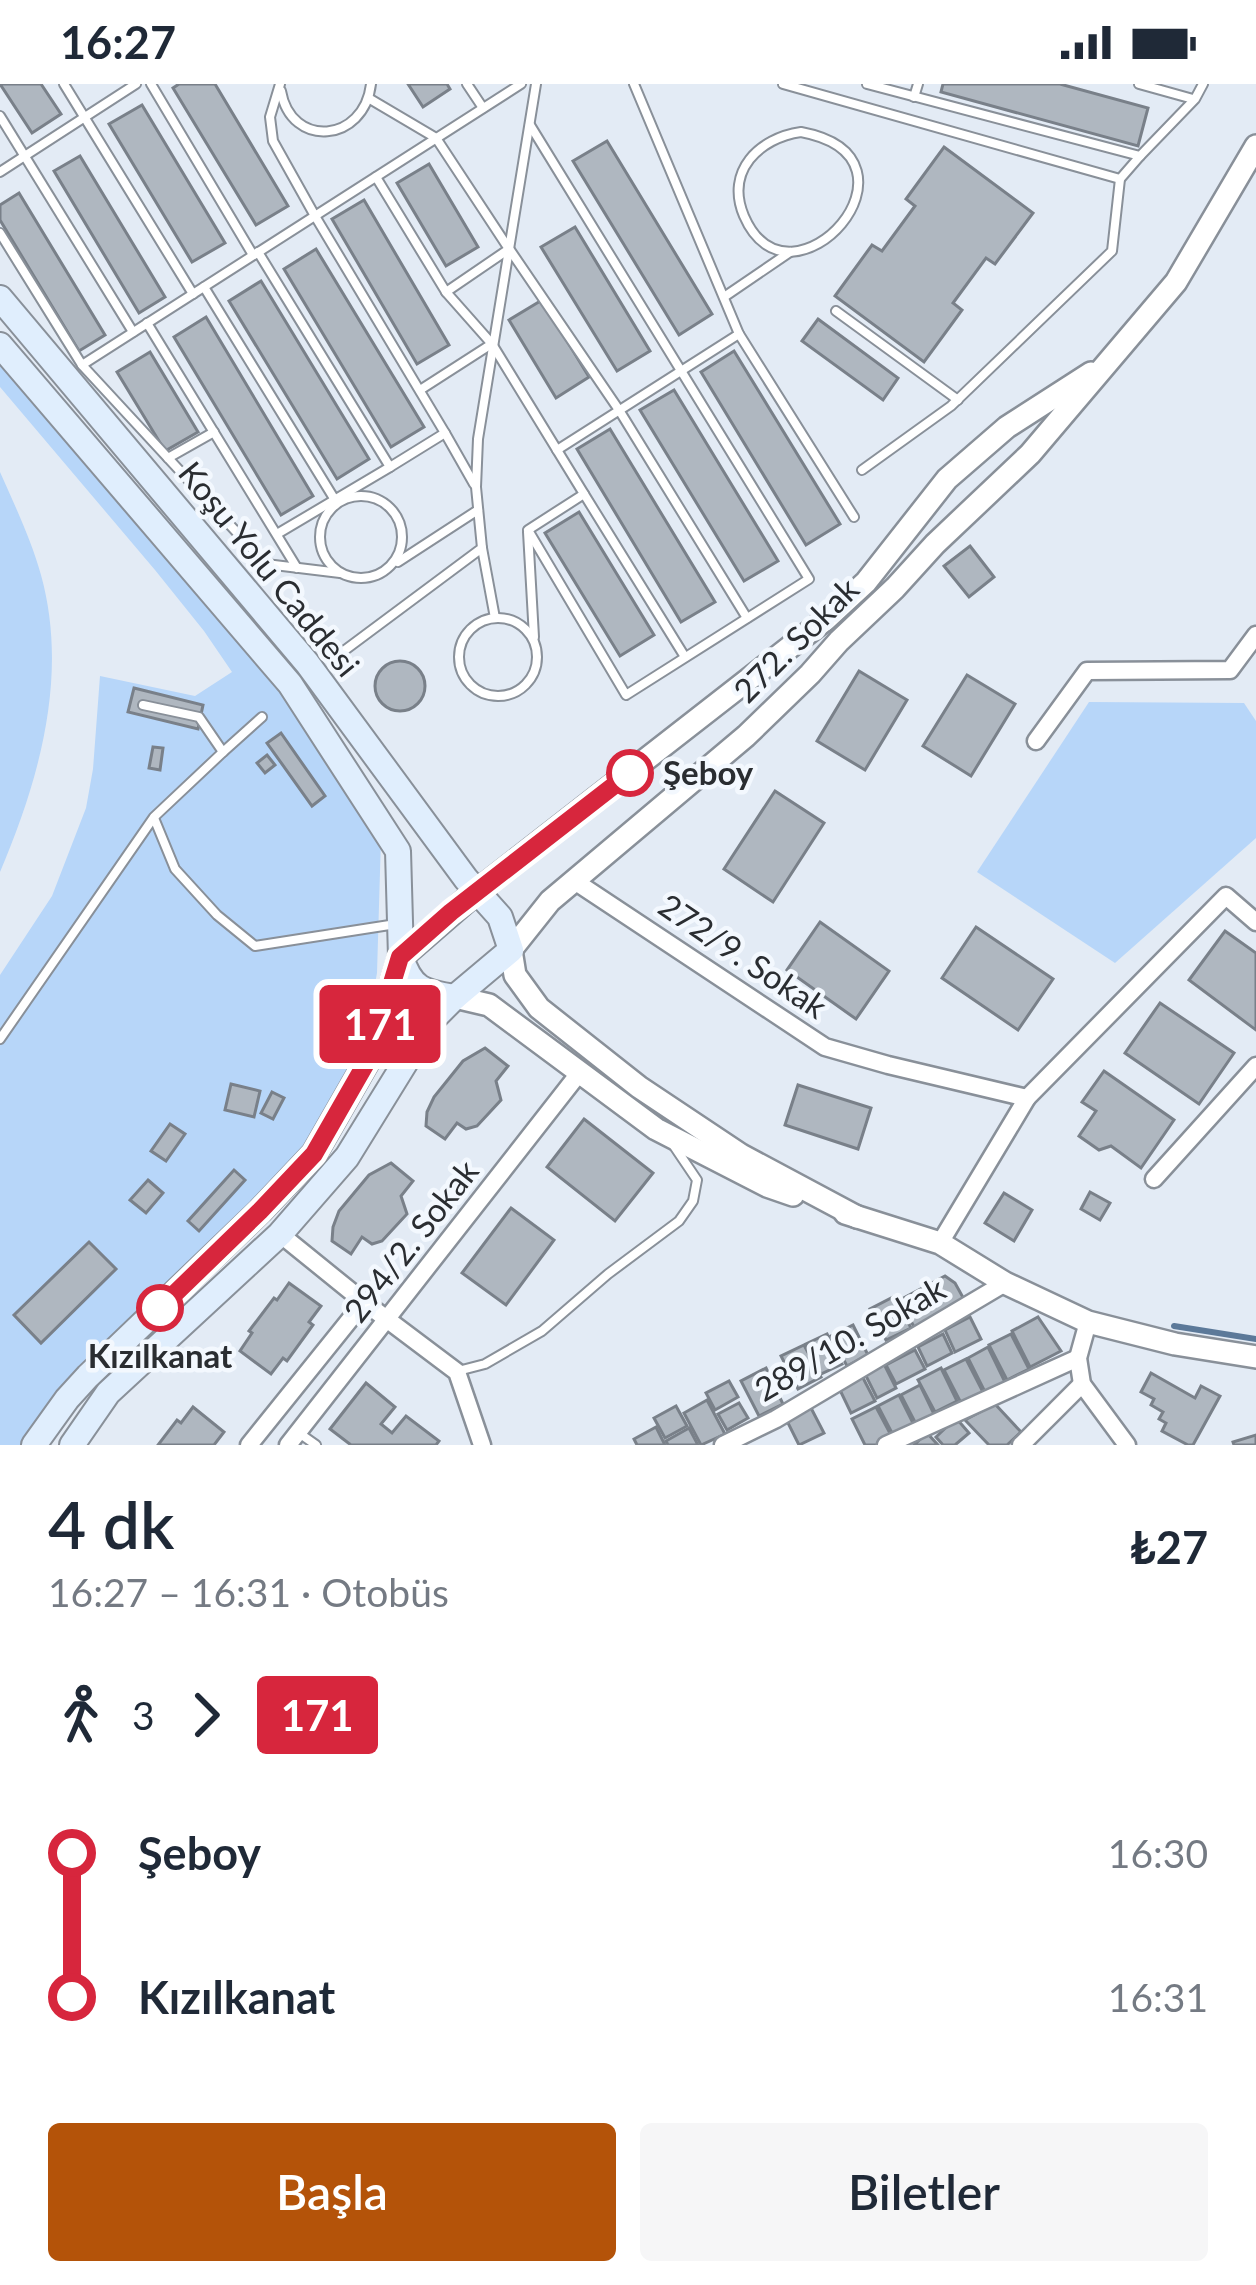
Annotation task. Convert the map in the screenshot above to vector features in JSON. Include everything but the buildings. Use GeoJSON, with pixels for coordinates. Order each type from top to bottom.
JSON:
{"type":"FeatureCollection","features":[{"type":"Feature","properties":{"kind":"main road","name":"Koşu Yolu Caddesi"},"geometry":{"type":"LineString","coordinates":[[0,298],[307,663],[477,891]]}},
{"type":"Feature","properties":{"kind":"main road","name":"Koşu Yolu Caddesi"},"geometry":{"type":"LineString","coordinates":[[0,345],[290,684],[398,851],[400,957]]}},
{"type":"Feature","properties":{"kind":"main road"},"geometry":{"type":"LineString","coordinates":[[477,891],[500,917],[511,950]]}},
{"type":"Feature","properties":{"kind":"main road","name":"272. Sokak"},"geometry":{"type":"LineString","coordinates":[[400,957],[477,891]]}},
{"type":"Feature","properties":{"kind":"main road","name":"272. Sokak"},"geometry":{"type":"LineString","coordinates":[[81,1441],[108,1393],[280,1234],[346,1157],[431,1022],[511,950]]}},
{"type":"Feature","properties":{"kind":"main road"},"geometry":{"type":"LineString","coordinates":[[400,957],[411,982],[428,993],[455,997]]}},
{"type":"Feature","properties":{"kind":"main road"},"geometry":{"type":"LineString","coordinates":[[34,1445],[88,1376],[314,1154],[369,1058],[400,957]]}},
{"type":"Feature","properties":{"kind":"street","name":"272. Sokak"},"geometry":{"type":"LineString","coordinates":[[511,950],[550,901],[746,736],[1030,454],[1176,282],[1256,146]]}},
{"type":"Feature","properties":{"kind":"street","name":"272. Sokak"},"geometry":{"type":"LineString","coordinates":[[477,891],[826,619],[866,582],[947,479],[1007,427],[1112,359]]}},
{"type":"Feature","properties":{"kind":"street"},"geometry":{"type":"LineString","coordinates":[[826,619],[839,641]]}},
{"type":"Feature","properties":{"kind":"street"},"geometry":{"type":"LineString","coordinates":[[1036,741],[1087,670],[1231,670],[1256,635]]}},
{"type":"Feature","properties":{"kind":"street","name":"272/9. Sokak"},"geometry":{"type":"LineString","coordinates":[[573,880],[825,1047],[1028,1098]]}},
{"type":"Feature","properties":{"kind":"street"},"geometry":{"type":"LineString","coordinates":[[940,1243],[1028,1098],[1226,896],[1256,922]]}},
{"type":"Feature","properties":{"kind":"street"},"geometry":{"type":"LineString","coordinates":[[511,950],[515,975],[539,1008],[639,1087],[741,1155],[857,1217]]}},
{"type":"Feature","properties":{"kind":"street"},"geometry":{"type":"LineString","coordinates":[[455,997],[489,1005],[668,1135],[767,1186],[940,1243],[1005,1283],[1088,1322],[1175,1344],[1256,1357]]}},
{"type":"Feature","properties":{"kind":"street"},"geometry":{"type":"LineString","coordinates":[[1154,1179],[1256,1066]]}},
{"type":"Feature","properties":{"kind":"street","name":"294/2. Sokak"},"geometry":{"type":"LineString","coordinates":[[293,1439],[580,1072]]}},
{"type":"Feature","properties":{"kind":"street"},"geometry":{"type":"LineString","coordinates":[[280,1234],[457,1372],[482,1445]]}},
{"type":"Feature","properties":{"kind":"street","name":"289/10. Sokak"},"geometry":{"type":"LineString","coordinates":[[723,1445],[776,1419],[1005,1283]]}},
{"type":"Feature","properties":{"kind":"street"},"geometry":{"type":"LineString","coordinates":[[249,1445],[364,1302]]}},
{"type":"Feature","properties":{"kind":"street"},"geometry":{"type":"LineString","coordinates":[[1088,1322],[1078,1358],[1082,1384],[1127,1445]]}},
{"type":"Feature","properties":{"kind":"street"},"geometry":{"type":"LineString","coordinates":[[886,1445],[1078,1358]]}},
{"type":"Feature","properties":{"kind":"street"},"geometry":{"type":"LineString","coordinates":[[1029,1442],[1082,1384]]}},
{"type":"Feature","properties":{"kind":"lane"},"geometry":{"type":"LineString","coordinates":[[64,84],[193,294]]}},
{"type":"Feature","properties":{"kind":"lane"},"geometry":{"type":"LineString","coordinates":[[0,172],[136,84]]}},
{"type":"Feature","properties":{"kind":"lane"},"geometry":{"type":"LineString","coordinates":[[152,84],[390,467]]}},
{"type":"Feature","properties":{"kind":"lane"},"geometry":{"type":"LineString","coordinates":[[280,84],[289,113],[312,130],[341,129],[353,122],[370,99],[371,84]]}},
{"type":"Feature","properties":{"kind":"lane"},"geometry":{"type":"LineString","coordinates":[[280,84],[270,116],[273,141],[476,487]]}},
{"type":"Feature","properties":{"kind":"lane"},"geometry":{"type":"LineString","coordinates":[[467,84],[483,108]]}},
{"type":"Feature","properties":{"kind":"lane"},"geometry":{"type":"LineString","coordinates":[[82,365],[521,84]]}},
{"type":"Feature","properties":{"kind":"lane"},"geometry":{"type":"LineString","coordinates":[[496,618],[478,510],[478,439],[536,84]]}},
{"type":"Feature","properties":{"kind":"lane"},"geometry":{"type":"LineString","coordinates":[[634,84],[739,334],[854,517]]}},
{"type":"Feature","properties":{"kind":"lane"},"geometry":{"type":"LineString","coordinates":[[783,84],[1120,179]]}},
{"type":"Feature","properties":{"kind":"lane"},"geometry":{"type":"LineString","coordinates":[[866,84],[1140,156]]}},
{"type":"Feature","properties":{"kind":"lane"},"geometry":{"type":"LineString","coordinates":[[914,97],[918,84]]}},
{"type":"Feature","properties":{"kind":"lane"},"geometry":{"type":"LineString","coordinates":[[1139,84],[1195,99]]}},
{"type":"Feature","properties":{"kind":"lane"},"geometry":{"type":"LineString","coordinates":[[862,470],[958,400],[1112,251],[1120,179],[1195,99],[1203,84]]}},
{"type":"Feature","properties":{"kind":"lane"},"geometry":{"type":"LineString","coordinates":[[370,99],[436,138],[620,410],[747,618]]}},
{"type":"Feature","properties":{"kind":"lane"},"geometry":{"type":"LineString","coordinates":[[0,116],[133,332]]}},
{"type":"Feature","properties":{"kind":"lane"},"geometry":{"type":"LineString","coordinates":[[528,530],[626,695],[808,579],[530,125]]}},
{"type":"Feature","properties":{"kind":"lane"},"geometry":{"type":"LineString","coordinates":[[724,297],[790,252],[829,238],[844,224],[854,205],[858,176],[850,159],[820,135],[782,134],[751,156],[742,173],[743,214],[770,245],[790,252]]}},
{"type":"Feature","properties":{"kind":"lane"},"geometry":{"type":"LineString","coordinates":[[376,177],[446,292],[492,344],[685,657]]}},
{"type":"Feature","properties":{"kind":"lane"},"geometry":{"type":"LineString","coordinates":[[0,233],[82,365],[266,564],[367,578],[478,510]]}},
{"type":"Feature","properties":{"kind":"lane"},"geometry":{"type":"LineString","coordinates":[[446,292],[509,249]]}},
{"type":"Feature","properties":{"kind":"lane"},"geometry":{"type":"LineString","coordinates":[[204,287],[336,502]]}},
{"type":"Feature","properties":{"kind":"lane"},"geometry":{"type":"LineString","coordinates":[[836,310],[958,400]]}},
{"type":"Feature","properties":{"kind":"lane"},"geometry":{"type":"LineString","coordinates":[[147,323],[298,568]]}},
{"type":"Feature","properties":{"kind":"lane"},"geometry":{"type":"LineString","coordinates":[[557,451],[739,334]]}},
{"type":"Feature","properties":{"kind":"lane"},"geometry":{"type":"LineString","coordinates":[[419,390],[492,344]]}},
{"type":"Feature","properties":{"kind":"lane"},"geometry":{"type":"LineString","coordinates":[[169,458],[214,432]]}},
{"type":"Feature","properties":{"kind":"lane"},"geometry":{"type":"LineString","coordinates":[[277,534],[445,433]]}},
{"type":"Feature","properties":{"kind":"lane"},"geometry":{"type":"LineString","coordinates":[[528,530],[584,494]]}},
{"type":"Feature","properties":{"kind":"lane"},"geometry":{"type":"LineString","coordinates":[[340,573],[323,553],[322,525],[336,502],[363,496],[376,499],[397,515],[402,541],[391,566]]}},
{"type":"Feature","properties":{"kind":"lane"},"geometry":{"type":"LineString","coordinates":[[528,530],[537,657],[535,669],[520,690],[508,695],[483,693],[464,676],[460,664],[464,638],[483,621],[496,618],[520,625],[535,644]]}},
{"type":"Feature","properties":{"kind":"lane"},"geometry":{"type":"LineString","coordinates":[[337,656],[482,548]]}},
{"type":"Feature","properties":{"kind":"lane"},"geometry":{"type":"LineString","coordinates":[[142,705],[199,717],[223,752]]}},
{"type":"Feature","properties":{"kind":"lane"},"geometry":{"type":"LineString","coordinates":[[0,1039],[154,817],[262,717]]}},
{"type":"Feature","properties":{"kind":"lane"},"geometry":{"type":"LineString","coordinates":[[154,817],[175,869],[255,946],[401,923]]}},
{"type":"Feature","properties":{"kind":"lane"},"geometry":{"type":"LineString","coordinates":[[457,1372],[484,1364],[542,1331],[679,1221],[693,1201],[697,1180],[668,1135]]}},
{"type":"Feature","properties":{"kind":"lane"},"geometry":{"type":"LineString","coordinates":[[293,1439],[316,1445]]}},
{"type":"Feature","properties":{"kind":"shaded area"},"geometry":{"type":"Polygon","coordinates":[[[0,351],[282,692],[381,838],[377,973],[363,1048],[308,1143],[199,1260],[60,1389],[21,1445],[0,1445],[0,975],[52,896],[86,808],[100,676],[195,696],[232,672],[155,570],[0,387],[0,351]]]}},
{"type":"Feature","properties":{"kind":"shaded area"},"geometry":{"type":"Polygon","coordinates":[[[0,472],[41,575],[52,651],[46,727],[27,801],[0,872],[0,472]]]}},
{"type":"Feature","properties":{"kind":"shaded area"},"geometry":{"type":"Polygon","coordinates":[[[1089,702],[1244,703],[1256,721],[1256,838],[1115,963],[977,872],[1089,702]]]}},
{"type":"Feature","properties":{"kind":"waterway"},"geometry":{"type":"LineString","coordinates":[[1174,1326],[1256,1339]]}},
{"type":"Feature","properties":{"kind":"bus line","name":"171"},"geometry":{"type":"LineString","coordinates":[[160,1308],[314,1154],[369,1058],[400,957],[630,773]]}},
{"type":"Feature","properties":{"kind":"place","name":"Şeboy"},"geometry":{"type":"Point","coordinates":[630,773]}},
{"type":"Feature","properties":{"kind":"place","name":"Kızılkanat"},"geometry":{"type":"Point","coordinates":[160,1308]}}]}
